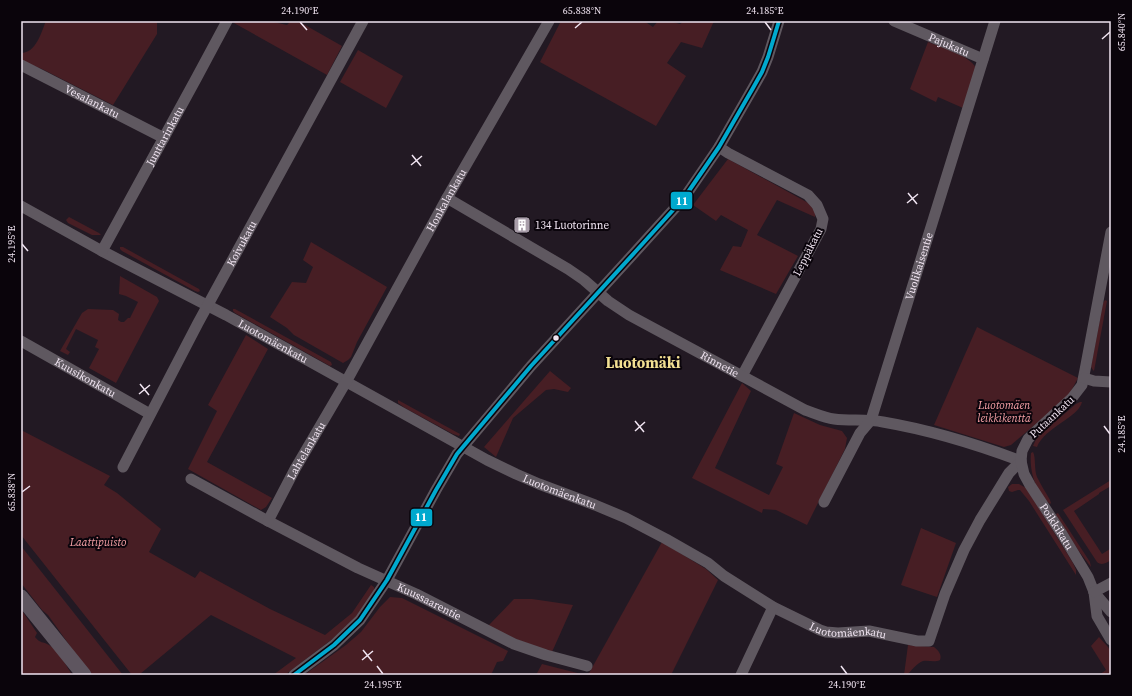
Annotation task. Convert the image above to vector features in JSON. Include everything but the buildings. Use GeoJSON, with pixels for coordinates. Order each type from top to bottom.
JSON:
{"type":"FeatureCollection","features":[{"type":"Feature","properties":{"kind":"main road"},"geometry":{"type":"LineString","coordinates":[[21,597],[84,675]]}},
{"type":"Feature","properties":{"kind":"main road"},"geometry":{"type":"LineString","coordinates":[[62,648],[78,675]]}},
{"type":"Feature","properties":{"kind":"street","name":"Junttarinkatu"},"geometry":{"type":"LineString","coordinates":[[102,251],[227,21]]}},
{"type":"Feature","properties":{"kind":"street","name":"Koivukatu"},"geometry":{"type":"LineString","coordinates":[[123,466],[208,305],[363,21]]}},
{"type":"Feature","properties":{"kind":"street","name":"Honkalankatu"},"geometry":{"type":"LineString","coordinates":[[346,382],[447,198],[549,21]]}},
{"type":"Feature","properties":{"kind":"street"},"geometry":{"type":"LineString","coordinates":[[294,675],[334,645],[360,620],[387,580],[457,454],[531,366],[684,198],[719,147],[762,72],[773,44],[779,21]]}},
{"type":"Feature","properties":{"kind":"street","name":"Pajukatu"},"geometry":{"type":"LineString","coordinates":[[894,21],[983,59]]}},
{"type":"Feature","properties":{"kind":"street","name":"Vuolikaisentie"},"geometry":{"type":"LineString","coordinates":[[824,502],[860,433],[871,420],[994,21]]}},
{"type":"Feature","properties":{"kind":"street","name":"Vesalankatu"},"geometry":{"type":"LineString","coordinates":[[21,65],[164,138]]}},
{"type":"Feature","properties":{"kind":"street","name":"Leppäkatu"},"geometry":{"type":"LineString","coordinates":[[719,147],[808,196],[817,205],[823,219],[821,228],[742,376]]}},
{"type":"Feature","properties":{"kind":"street","name":"Rinnetie"},"geometry":{"type":"LineString","coordinates":[[447,198],[568,269],[584,280],[608,301],[629,315],[805,410],[833,419],[871,420],[902,425],[980,446],[1021,461]]}},
{"type":"Feature","properties":{"kind":"street","name":"Luotomäenkatu"},"geometry":{"type":"LineString","coordinates":[[21,206],[102,251],[208,305],[487,460],[523,478],[618,514],[708,563],[724,576],[773,607],[826,632],[838,633],[869,631],[917,641],[929,641],[945,594],[964,550],[1001,486],[1021,461]]}},
{"type":"Feature","properties":{"kind":"street","name":"Putaankatu"},"geometry":{"type":"LineString","coordinates":[[1021,461],[1022,451],[1028,439],[1072,398],[1082,385],[1111,232]]}},
{"type":"Feature","properties":{"kind":"street","name":"Kuusikonkatu"},"geometry":{"type":"LineString","coordinates":[[21,341],[150,414]]}},
{"type":"Feature","properties":{"kind":"street"},"geometry":{"type":"LineString","coordinates":[[1084,378],[1111,382]]}},
{"type":"Feature","properties":{"kind":"street","name":"Lahtelankatu"},"geometry":{"type":"LineString","coordinates":[[268,521],[295,469],[346,382]]}},
{"type":"Feature","properties":{"kind":"street","name":"Poikkikatu"},"geometry":{"type":"LineString","coordinates":[[1021,461],[1024,474],[1030,486],[1045,507],[1088,577],[1094,592],[1097,616],[1111,640]]}},
{"type":"Feature","properties":{"kind":"street","name":"Kuussaarentie"},"geometry":{"type":"LineString","coordinates":[[191,479],[358,568],[387,580],[514,644],[546,655],[587,666]]}},
{"type":"Feature","properties":{"kind":"street"},"geometry":{"type":"LineString","coordinates":[[1094,592],[1111,583]]}},
{"type":"Feature","properties":{"kind":"street","name":"Poikkikatu"},"geometry":{"type":"LineString","coordinates":[[1094,592],[1111,612]]}},
{"type":"Feature","properties":{"kind":"street"},"geometry":{"type":"LineString","coordinates":[[741,675],[773,607]]}},
{"type":"Feature","properties":{"kind":"green space"},"geometry":{"type":"Polygon","coordinates":[[[46,21],[157,21],[157,34],[113,105],[42,69],[21,61],[21,53],[31,50],[37,42],[46,21]]]}},
{"type":"Feature","properties":{"kind":"green space"},"geometry":{"type":"Polygon","coordinates":[[[235,21],[269,21],[287,25],[291,21],[298,21],[342,46],[327,75],[234,23],[235,21]]]}},
{"type":"Feature","properties":{"kind":"green space"},"geometry":{"type":"Polygon","coordinates":[[[561,21],[644,21],[653,27],[658,21],[669,21],[680,24],[684,21],[714,21],[702,48],[681,42],[667,63],[686,76],[656,126],[540,62],[561,21]]]}},
{"type":"Feature","properties":{"kind":"green space"},"geometry":{"type":"Polygon","coordinates":[[[928,42],[961,55],[973,63],[976,68],[963,108],[938,97],[936,102],[910,89],[928,42]]]}},
{"type":"Feature","properties":{"kind":"green space"},"geometry":{"type":"Polygon","coordinates":[[[358,50],[403,76],[386,108],[340,82],[358,50]]]}},
{"type":"Feature","properties":{"kind":"green space"},"geometry":{"type":"Polygon","coordinates":[[[728,159],[812,205],[815,212],[815,217],[777,200],[757,235],[798,256],[776,294],[720,270],[733,246],[741,247],[748,230],[721,215],[716,221],[693,205],[728,159]]]}},
{"type":"Feature","properties":{"kind":"green space"},"geometry":{"type":"Polygon","coordinates":[[[69,217],[101,235],[92,235],[68,223],[66,220],[69,217]]]}},
{"type":"Feature","properties":{"kind":"green space"},"geometry":{"type":"Polygon","coordinates":[[[311,242],[387,287],[357,342],[351,357],[343,363],[294,335],[287,328],[270,317],[292,282],[306,283],[313,267],[303,260],[311,242]]]}},
{"type":"Feature","properties":{"kind":"green space"},"geometry":{"type":"Polygon","coordinates":[[[120,247],[123,247],[199,289],[200,291],[195,291],[122,251],[120,247]]]}},
{"type":"Feature","properties":{"kind":"green space"},"geometry":{"type":"Polygon","coordinates":[[[120,276],[157,297],[159,301],[116,383],[89,368],[99,349],[95,347],[98,340],[76,329],[66,349],[70,352],[68,355],[60,351],[82,313],[88,309],[113,310],[119,314],[118,320],[121,322],[124,322],[130,318],[138,302],[119,294],[120,276]]]}},
{"type":"Feature","properties":{"kind":"green space"},"geometry":{"type":"Polygon","coordinates":[[[1105,300],[1107,301],[1094,371],[1091,367],[1103,303],[1105,300]]]}},
{"type":"Feature","properties":{"kind":"green space"},"geometry":{"type":"Polygon","coordinates":[[[233,309],[331,362],[332,365],[330,366],[235,313],[233,309]]]}},
{"type":"Feature","properties":{"kind":"green space","name":"Luotomäen leikkikenttä"},"geometry":{"type":"Polygon","coordinates":[[[977,327],[1078,378],[1070,393],[1058,405],[1011,445],[1004,447],[934,425],[977,327]]]}},
{"type":"Feature","properties":{"kind":"green space"},"geometry":{"type":"Polygon","coordinates":[[[246,335],[268,349],[207,462],[272,498],[266,507],[261,510],[188,469],[217,411],[208,405],[246,335]]]}},
{"type":"Feature","properties":{"kind":"green space"},"geometry":{"type":"Polygon","coordinates":[[[550,371],[571,388],[568,392],[554,389],[546,390],[513,418],[496,457],[484,447],[550,371]]]}},
{"type":"Feature","properties":{"kind":"green space"},"geometry":{"type":"Polygon","coordinates":[[[742,383],[751,391],[715,468],[769,495],[783,467],[776,464],[794,413],[820,425],[842,431],[847,438],[845,449],[807,525],[776,510],[763,509],[762,513],[692,478],[742,383]]]}},
{"type":"Feature","properties":{"kind":"green space"},"geometry":{"type":"Polygon","coordinates":[[[398,400],[460,434],[459,436],[405,408],[398,403],[398,400]]]}},
{"type":"Feature","properties":{"kind":"green space"},"geometry":{"type":"Polygon","coordinates":[[[1080,402],[1082,402],[1074,413],[1047,434],[1037,447],[1033,446],[1037,437],[1080,402]]]}},
{"type":"Feature","properties":{"kind":"green space","name":"Laattipuisto"},"geometry":{"type":"Polygon","coordinates":[[[21,430],[110,476],[104,485],[117,493],[161,529],[149,552],[195,578],[200,571],[270,609],[325,635],[352,613],[371,585],[374,587],[374,592],[344,630],[285,675],[273,675],[296,658],[211,615],[140,674],[141,675],[132,675],[21,535],[21,430]]]}},
{"type":"Feature","properties":{"kind":"green space"},"geometry":{"type":"Polygon","coordinates":[[[1033,452],[1037,477],[1050,500],[1050,504],[1041,494],[1034,481],[1031,467],[1031,453],[1033,452]]]}},
{"type":"Feature","properties":{"kind":"green space"},"geometry":{"type":"Polygon","coordinates":[[[1111,480],[1111,486],[1074,511],[1102,554],[1111,549],[1111,560],[1101,564],[1097,562],[1063,510],[1111,480]]]}},
{"type":"Feature","properties":{"kind":"green space"},"geometry":{"type":"Polygon","coordinates":[[[1012,484],[1019,484],[1026,488],[1073,563],[1076,570],[1076,575],[1029,501],[1020,490],[1012,492],[1009,491],[1008,487],[1012,484]]]}},
{"type":"Feature","properties":{"kind":"green space"},"geometry":{"type":"Polygon","coordinates":[[[1058,513],[1090,562],[1091,567],[1078,550],[1056,515],[1058,513]]]}},
{"type":"Feature","properties":{"kind":"green space"},"geometry":{"type":"Polygon","coordinates":[[[921,528],[956,543],[937,597],[901,585],[921,528]]]}},
{"type":"Feature","properties":{"kind":"green space"},"geometry":{"type":"Polygon","coordinates":[[[662,542],[706,569],[718,580],[671,675],[588,675],[662,542]]]}},
{"type":"Feature","properties":{"kind":"green space"},"geometry":{"type":"Polygon","coordinates":[[[21,546],[123,675],[93,675],[85,667],[48,615],[42,610],[21,583],[21,546]]]}},
{"type":"Feature","properties":{"kind":"green space"},"geometry":{"type":"Polygon","coordinates":[[[390,597],[402,598],[508,651],[503,661],[497,662],[491,675],[304,675],[346,645],[361,632],[380,607],[390,597]]]}},
{"type":"Feature","properties":{"kind":"green space"},"geometry":{"type":"Polygon","coordinates":[[[514,599],[532,599],[573,605],[552,652],[518,640],[488,626],[514,599]]]}},
{"type":"Feature","properties":{"kind":"green space"},"geometry":{"type":"Polygon","coordinates":[[[21,609],[37,633],[35,637],[40,642],[49,645],[56,651],[72,675],[21,675],[21,609]]]}},
{"type":"Feature","properties":{"kind":"green space"},"geometry":{"type":"Polygon","coordinates":[[[1099,637],[1111,652],[1111,675],[1099,675],[1106,670],[1091,646],[1099,637]]]}},
{"type":"Feature","properties":{"kind":"green space"},"geometry":{"type":"Polygon","coordinates":[[[908,645],[934,647],[940,653],[940,660],[923,661],[916,665],[907,675],[904,675],[908,645]]]}},
{"type":"Feature","properties":{"kind":"green space"},"geometry":{"type":"Polygon","coordinates":[[[542,664],[585,675],[536,675],[542,664]]]}},
{"type":"Feature","properties":{"kind":"transit line","name":"11"},"geometry":{"type":"LineString","coordinates":[[294,675],[334,645],[360,620],[387,580],[457,454],[531,366],[684,198],[719,147],[762,72],[779,21]]}},
{"type":"Feature","properties":{"kind":"place","name":"134 Luotorinne"},"geometry":{"type":"Point","coordinates":[522,225]}},
{"type":"Feature","properties":{"kind":"district","name":"Luotomäki"},"geometry":{"type":"Point","coordinates":[643,362]}}]}
